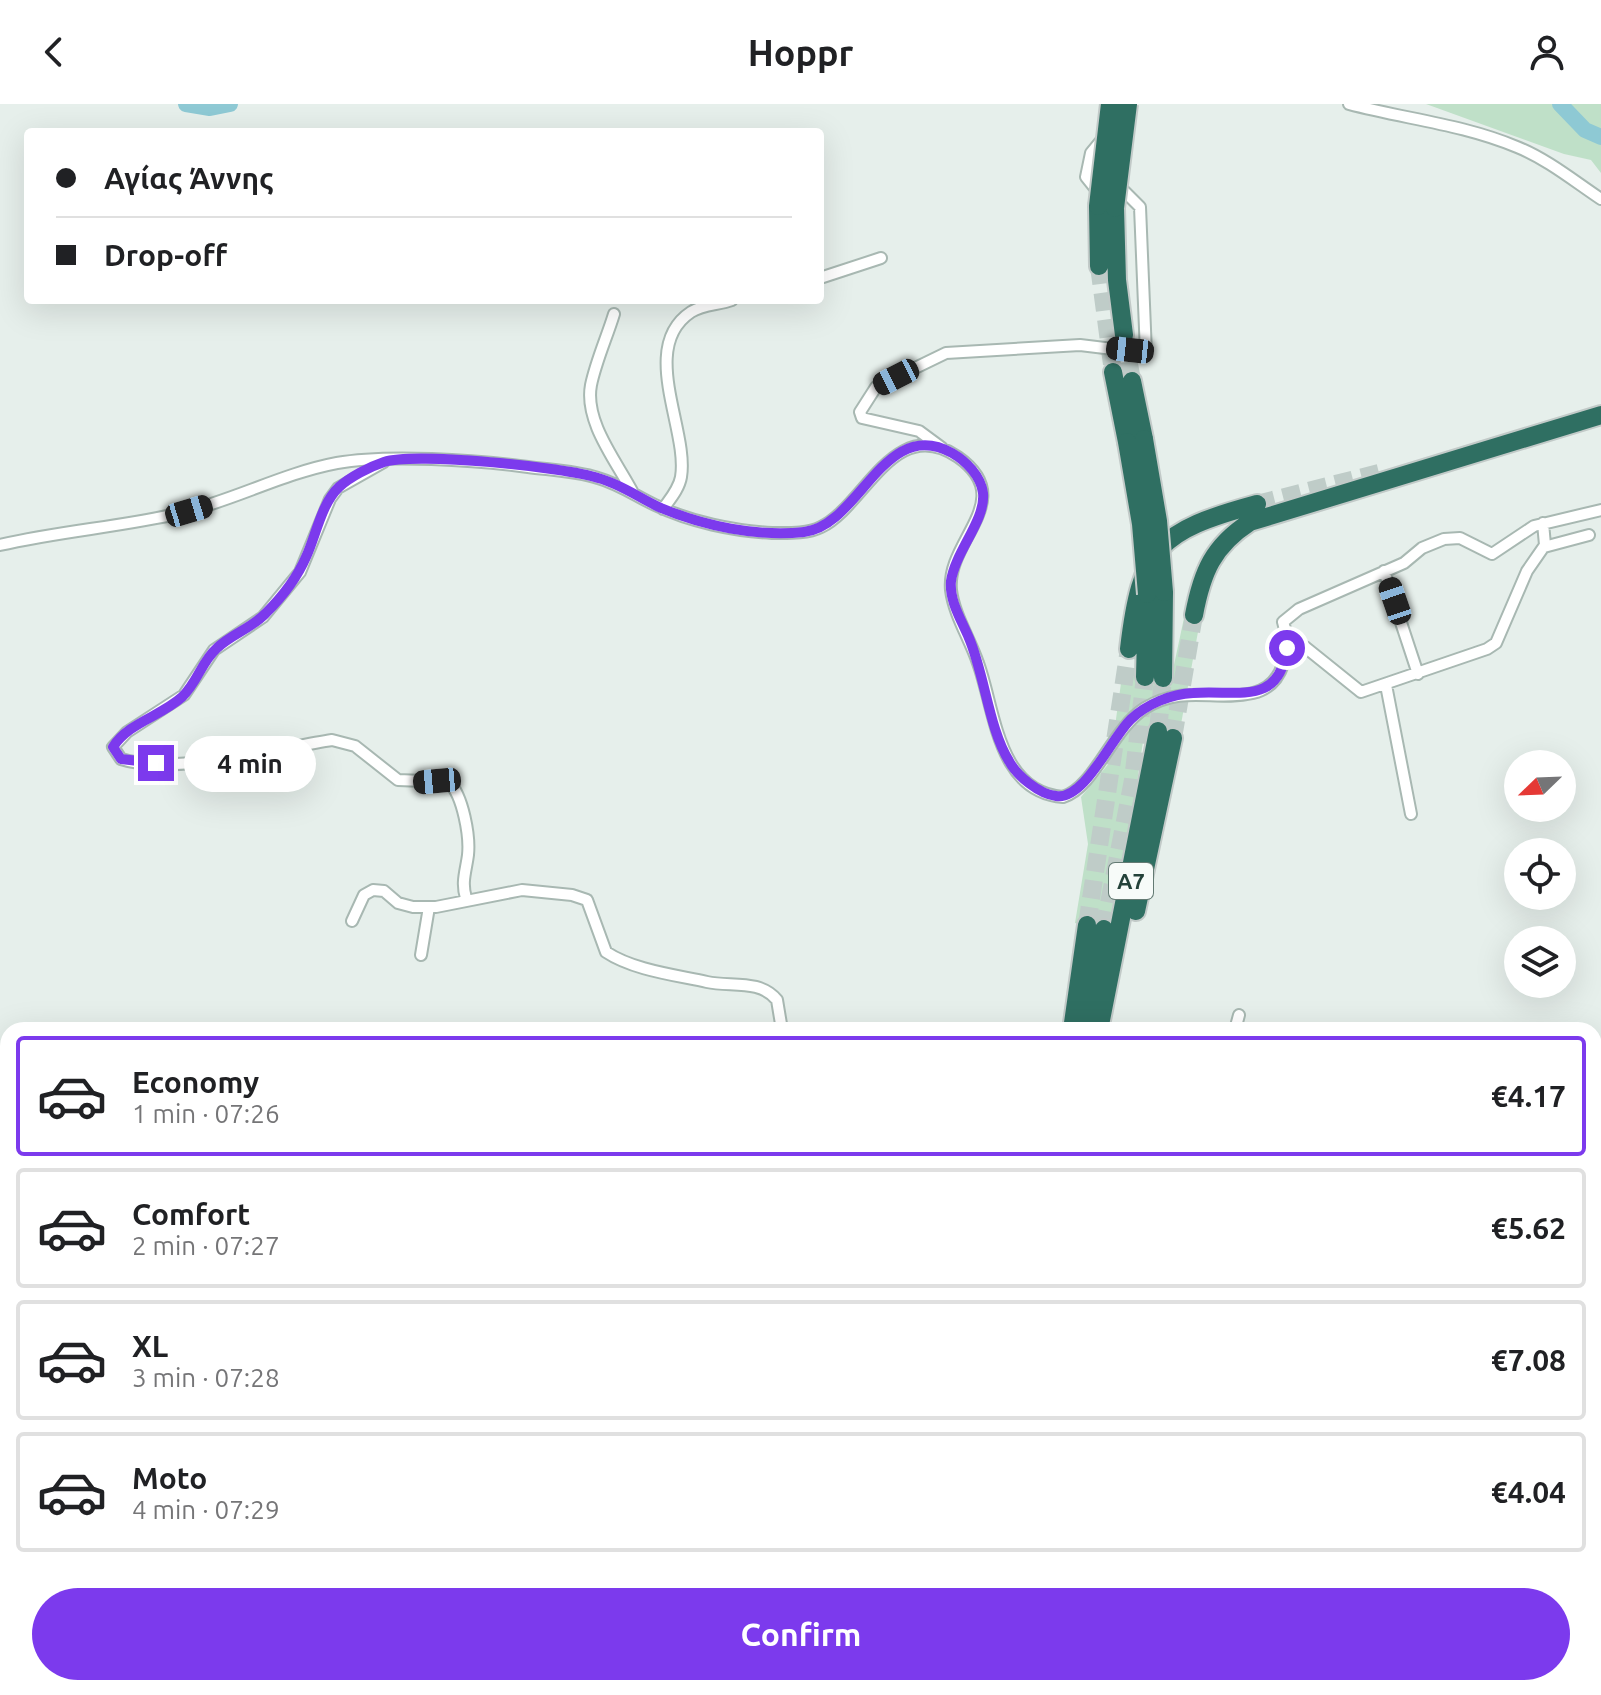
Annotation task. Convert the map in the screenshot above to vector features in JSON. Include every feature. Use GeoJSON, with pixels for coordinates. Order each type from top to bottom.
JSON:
{"type":"FeatureCollection","features":[{"type":"Feature","properties":{"kind":"highway"},"geometry":{"type":"LineString","coordinates":[[1110,104],[1107,207],[1124,335]]}},
{"type":"Feature","properties":{"kind":"highway"},"geometry":{"type":"LineString","coordinates":[[1099,266],[1107,207],[1128,104]]}},
{"type":"Feature","properties":{"kind":"highway"},"geometry":{"type":"LineString","coordinates":[[1113,372],[1136,440]]}},
{"type":"Feature","properties":{"kind":"highway"},"geometry":{"type":"LineString","coordinates":[[1132,381],[1141,524],[1156,593],[1154,677]]}},
{"type":"Feature","properties":{"kind":"highway"},"geometry":{"type":"LineString","coordinates":[[1194,615],[1206,565],[1217,548],[1250,522],[1601,415]]}},
{"type":"Feature","properties":{"kind":"highway"},"geometry":{"type":"LineString","coordinates":[[1379,473],[1490,451]]}},
{"type":"Feature","properties":{"kind":"highway"},"geometry":{"type":"LineString","coordinates":[[1129,649],[1138,592],[1153,554],[1192,524],[1257,504]]}},
{"type":"Feature","properties":{"kind":"highway","name":"Α7"},"geometry":{"type":"LineString","coordinates":[[1104,1022],[1165,734]]}},
{"type":"Feature","properties":{"kind":"highway","name":"Α7"},"geometry":{"type":"LineString","coordinates":[[1074,1022],[1095,927],[1083,1022]]}},
{"type":"Feature","properties":{"kind":"street"},"geometry":{"type":"LineString","coordinates":[[1135,104],[1091,153],[1086,169],[1088,183],[1094,187],[1124,191],[1134,198],[1142,212],[1139,250],[1146,353],[1080,345],[957,351],[936,356],[870,393],[860,412],[862,418],[919,431],[968,466],[982,488],[981,507],[956,560],[950,586],[985,682],[1001,747],[1015,771],[1054,796],[1070,795],[1086,782],[1111,741],[1146,707],[1186,693],[1254,693],[1270,684],[1285,662],[1287,643],[1283,622],[1295,612],[1404,563],[1427,545],[1460,538],[1487,553],[1496,553],[1526,530],[1543,523],[1601,510]]}},
{"type":"Feature","properties":{"kind":"street"},"geometry":{"type":"LineString","coordinates":[[1349,104],[1444,123],[1516,146],[1540,158],[1601,199]]}},
{"type":"Feature","properties":{"kind":"street"},"geometry":{"type":"LineString","coordinates":[[824,277],[881,258]]}},
{"type":"Feature","properties":{"kind":"street"},"geometry":{"type":"LineString","coordinates":[[663,509],[678,488],[682,462],[667,383],[673,335],[691,312],[718,304]]}},
{"type":"Feature","properties":{"kind":"street"},"geometry":{"type":"LineString","coordinates":[[614,314],[591,386],[590,400],[599,430],[633,493]]}},
{"type":"Feature","properties":{"kind":"street"},"geometry":{"type":"LineString","coordinates":[[0,545],[61,530],[189,511],[336,463],[425,460],[522,466],[594,476],[663,509],[749,531],[813,531],[831,521],[880,468],[897,455],[921,446],[943,449]]}},
{"type":"Feature","properties":{"kind":"street"},"geometry":{"type":"LineString","coordinates":[[386,461],[338,488],[330,499],[300,572],[263,617],[214,650],[184,695],[127,732],[113,747],[121,759],[156,763],[220,760],[323,741],[345,741],[398,780],[449,782],[458,799],[469,851],[463,876],[466,898]]}},
{"type":"Feature","properties":{"kind":"street"},"geometry":{"type":"LineString","coordinates":[[1287,643],[1305,647],[1360,692],[1494,645],[1527,571],[1544,547],[1543,523]]}},
{"type":"Feature","properties":{"kind":"street"},"geometry":{"type":"LineString","coordinates":[[1544,547],[1589,535]]}},
{"type":"Feature","properties":{"kind":"street"},"geometry":{"type":"LineString","coordinates":[[1384,571],[1418,674]]}},
{"type":"Feature","properties":{"kind":"street"},"geometry":{"type":"LineString","coordinates":[[1386,685],[1411,814]]}},
{"type":"Feature","properties":{"kind":"street"},"geometry":{"type":"LineString","coordinates":[[352,921],[364,895],[373,890],[389,893],[398,903],[429,907],[522,890],[585,898],[594,914],[606,952],[630,963],[710,983],[763,989],[777,1000],[781,1022]]}},
{"type":"Feature","properties":{"kind":"street"},"geometry":{"type":"LineString","coordinates":[[421,955],[429,907]]}},
{"type":"Feature","properties":{"kind":"street"},"geometry":{"type":"LineString","coordinates":[[1237,1022],[1239,1015]]}},
{"type":"Feature","properties":{"kind":"green space"},"geometry":{"type":"Polygon","coordinates":[[[1426,104],[1601,104],[1601,173],[1591,160],[1564,154],[1426,104]]]}},
{"type":"Feature","properties":{"kind":"green space"},"geometry":{"type":"Polygon","coordinates":[[[1184,618],[1200,621],[1179,735],[1145,728],[1115,931],[1095,1022],[1090,1022],[1110,931],[1075,923],[1088,844],[1081,797],[1110,762],[1122,676],[1171,679],[1184,618]]]}},
{"type":"Feature","properties":{"kind":"waterway"},"geometry":{"type":"LineString","coordinates":[[186,104],[210,108],[230,104]]}},
{"type":"Feature","properties":{"kind":"waterway"},"geometry":{"type":"LineString","coordinates":[[1560,104],[1585,130],[1601,137]]}},
{"type":"Feature","properties":{"kind":"tunnel"},"geometry":{"type":"LineString","coordinates":[[1099,266],[1113,372]]}},
{"type":"Feature","properties":{"kind":"tunnel"},"geometry":{"type":"LineString","coordinates":[[1124,335],[1132,381]]}},
{"type":"Feature","properties":{"kind":"tunnel"},"geometry":{"type":"LineString","coordinates":[[1257,504],[1379,473]]}},
{"type":"Feature","properties":{"kind":"tunnel"},"geometry":{"type":"LineString","coordinates":[[1173,738],[1194,615]]}},
{"type":"Feature","properties":{"kind":"tunnel"},"geometry":{"type":"LineString","coordinates":[[1087,925],[1129,649]]}},
{"type":"Feature","properties":{"kind":"tunnel"},"geometry":{"type":"LineString","coordinates":[[1104,929],[1133,780],[1145,677]]}},
{"type":"Feature","properties":{"kind":"tunnel"},"geometry":{"type":"LineString","coordinates":[[1158,731],[1163,678]]}},
{"type":"Feature","properties":{"kind":"route"},"geometry":{"type":"LineString","coordinates":[[156,763],[128,762],[115,755],[113,747],[127,732],[184,695],[214,650],[263,617],[300,572],[330,499],[338,488],[386,461],[425,460],[522,466],[594,476],[684,516],[728,528],[783,533],[813,531],[825,526],[880,468],[897,455],[926,445],[949,452],[962,460],[977,477],[983,497],[978,515],[956,560],[950,586],[954,604],[985,682],[1001,747],[1015,771],[1054,796],[1063,797],[1080,789],[1111,741],[1146,707],[1186,693],[1248,694],[1259,691],[1279,674],[1287,648]]}}]}
